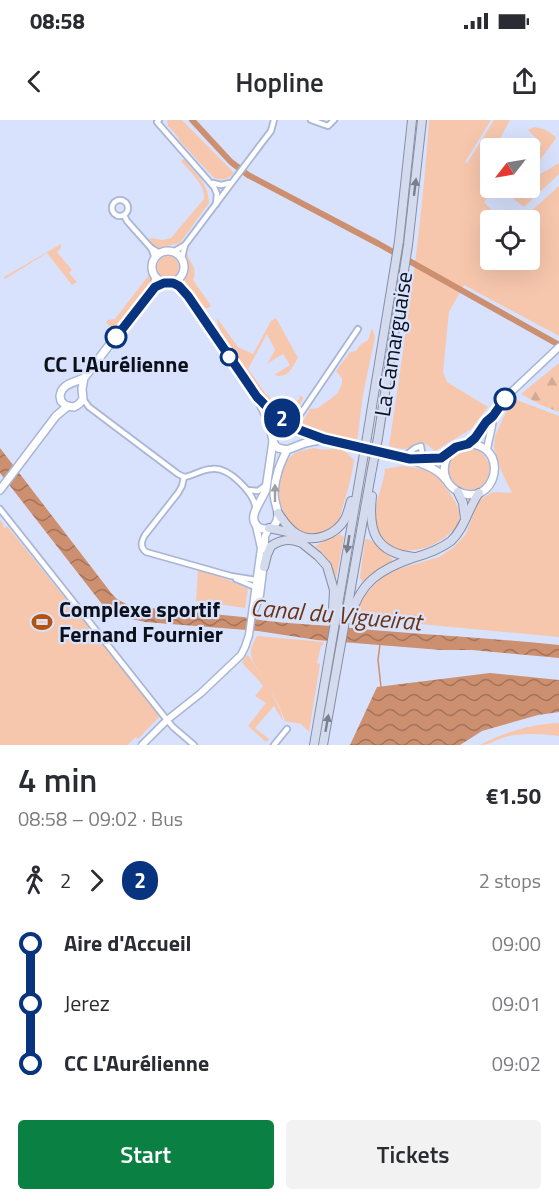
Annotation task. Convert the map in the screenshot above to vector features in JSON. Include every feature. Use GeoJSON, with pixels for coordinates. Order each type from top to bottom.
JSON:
{"type":"FeatureCollection","features":[{"type":"Feature","properties":{"kind":"highway","name":"La Camarguaise"},"geometry":{"type":"LineString","coordinates":[[314,745],[329,646],[395,270],[410,150],[411,120]]}},
{"type":"Feature","properties":{"kind":"highway","name":"La Camarguaise"},"geometry":{"type":"LineString","coordinates":[[347,622],[404,274],[422,120]]}},
{"type":"Feature","properties":{"kind":"highway"},"geometry":{"type":"LineString","coordinates":[[278,513],[290,529],[298,535],[316,538],[331,533],[345,519],[355,479],[362,465]]}},
{"type":"Feature","properties":{"kind":"highway"},"geometry":{"type":"LineString","coordinates":[[372,469],[370,520],[374,532],[380,542],[393,554],[415,558]]}},
{"type":"Feature","properties":{"kind":"highway"},"geometry":{"type":"LineString","coordinates":[[458,492],[463,503],[465,519]]}},
{"type":"Feature","properties":{"kind":"highway"},"geometry":{"type":"LineString","coordinates":[[323,745],[347,622],[362,590],[370,580],[390,566],[432,553],[444,545],[458,533],[478,493]]}},
{"type":"Feature","properties":{"kind":"highway"},"geometry":{"type":"LineString","coordinates":[[269,529],[288,532],[327,566],[334,590],[334,620]]}},
{"type":"Feature","properties":{"kind":"highway"},"geometry":{"type":"LineString","coordinates":[[264,567],[269,549],[279,541],[292,539],[305,545]]}},
{"type":"Feature","properties":{"kind":"main road"},"geometry":{"type":"LineString","coordinates":[[164,283],[156,278],[152,269],[157,256],[166,251],[173,252],[182,258],[184,268],[181,277],[173,283]]}},
{"type":"Feature","properties":{"kind":"main road"},"geometry":{"type":"LineString","coordinates":[[181,277],[188,296]]}},
{"type":"Feature","properties":{"kind":"main road"},"geometry":{"type":"LineString","coordinates":[[56,416],[62,388],[84,378],[153,288],[156,278]]}},
{"type":"Feature","properties":{"kind":"main road"},"geometry":{"type":"LineString","coordinates":[[153,288],[164,283],[173,283],[188,296],[257,397],[278,448],[287,450]]}},
{"type":"Feature","properties":{"kind":"main road"},"geometry":{"type":"LineString","coordinates":[[61,401],[74,407],[81,402],[84,378]]}},
{"type":"Feature","properties":{"kind":"main road"},"geometry":{"type":"LineString","coordinates":[[74,384],[82,389]]}},
{"type":"Feature","properties":{"kind":"main road"},"geometry":{"type":"LineString","coordinates":[[257,397],[299,438],[295,446]]}},
{"type":"Feature","properties":{"kind":"main road"},"geometry":{"type":"LineString","coordinates":[[2,487],[56,416],[68,406]]}},
{"type":"Feature","properties":{"kind":"main road"},"geometry":{"type":"LineString","coordinates":[[287,426],[273,438],[267,484],[253,518],[256,526],[269,529],[277,522],[275,483],[279,465],[287,450],[324,439]]}},
{"type":"Feature","properties":{"kind":"main road"},"geometry":{"type":"LineString","coordinates":[[287,426],[324,439],[406,459],[437,470],[453,489],[465,495],[486,489],[494,474],[492,458],[487,451],[468,444],[456,447],[441,458],[406,459]]}},
{"type":"Feature","properties":{"kind":"main road"},"geometry":{"type":"LineString","coordinates":[[445,479],[444,464],[451,451]]}},
{"type":"Feature","properties":{"kind":"street"},"geometry":{"type":"LineString","coordinates":[[173,252],[185,245],[271,131],[274,120]]}},
{"type":"Feature","properties":{"kind":"street"},"geometry":{"type":"LineString","coordinates":[[311,120],[328,126],[334,120]]}},
{"type":"Feature","properties":{"kind":"street"},"geometry":{"type":"LineString","coordinates":[[158,121],[210,182],[217,194],[216,204]]}},
{"type":"Feature","properties":{"kind":"street"},"geometry":{"type":"LineString","coordinates":[[210,182],[220,185],[233,181]]}},
{"type":"Feature","properties":{"kind":"street"},"geometry":{"type":"LineString","coordinates":[[124,215],[157,256]]}},
{"type":"Feature","properties":{"kind":"street"},"geometry":{"type":"LineString","coordinates":[[182,258],[185,245]]}},
{"type":"Feature","properties":{"kind":"street"},"geometry":{"type":"LineString","coordinates":[[287,426],[358,329]]}},
{"type":"Feature","properties":{"kind":"street"},"geometry":{"type":"LineString","coordinates":[[468,444],[480,433],[507,396],[559,347]]}},
{"type":"Feature","properties":{"kind":"street"},"geometry":{"type":"LineString","coordinates":[[81,402],[184,477],[210,469],[226,472],[248,490],[256,508]]}},
{"type":"Feature","properties":{"kind":"street"},"geometry":{"type":"LineString","coordinates":[[487,451],[493,416]]}},
{"type":"Feature","properties":{"kind":"street"},"geometry":{"type":"LineString","coordinates":[[406,459],[415,448],[421,446],[423,458]]}},
{"type":"Feature","properties":{"kind":"street"},"geometry":{"type":"LineString","coordinates":[[184,477],[178,493],[145,535],[142,546],[147,552],[256,584]]}},
{"type":"Feature","properties":{"kind":"street"},"geometry":{"type":"LineString","coordinates":[[248,490],[258,491],[267,484]]}},
{"type":"Feature","properties":{"kind":"street"},"geometry":{"type":"LineString","coordinates":[[0,508],[167,720],[195,745]]}},
{"type":"Feature","properties":{"kind":"street"},"geometry":{"type":"LineString","coordinates":[[142,745],[241,655],[249,634],[261,552],[260,536],[256,526]]}},
{"type":"Feature","properties":{"kind":"street"},"geometry":{"type":"LineString","coordinates":[[252,614],[260,595],[265,536],[269,529]]}},
{"type":"Feature","properties":{"kind":"street"},"geometry":{"type":"LineString","coordinates":[[274,745],[287,729]]}},
{"type":"Feature","properties":{"kind":"green space"},"geometry":{"type":"Polygon","coordinates":[[[167,120],[182,120],[234,173],[225,179],[214,178],[168,127],[167,120]]]}},
{"type":"Feature","properties":{"kind":"green space"},"geometry":{"type":"Polygon","coordinates":[[[429,120],[491,120],[465,162],[472,167],[467,163],[480,142],[480,198],[487,198],[484,202],[492,210],[480,210],[480,270],[540,270],[540,210],[532,210],[559,186],[559,336],[464,285],[449,312],[443,372],[447,382],[488,407],[471,429],[435,451],[422,443],[404,449],[389,446],[407,324],[429,120]]]}},
{"type":"Feature","properties":{"kind":"green space"},"geometry":{"type":"Polygon","coordinates":[[[494,120],[510,120],[500,138],[483,138],[494,120]]]}},
{"type":"Feature","properties":{"kind":"green space"},"geometry":{"type":"Polygon","coordinates":[[[534,127],[544,129],[556,137],[540,160],[542,144],[540,138],[536,138],[528,130],[534,127]]]}},
{"type":"Feature","properties":{"kind":"green space"},"geometry":{"type":"Polygon","coordinates":[[[184,159],[204,184],[209,203],[180,243],[156,248],[149,240],[151,238],[162,240],[171,238],[204,199],[200,183],[181,161],[184,159]]]}},
{"type":"Feature","properties":{"kind":"green space"},"geometry":{"type":"Polygon","coordinates":[[[559,163],[559,174],[540,192],[540,174],[559,163]]]}},
{"type":"Feature","properties":{"kind":"green space"},"geometry":{"type":"Polygon","coordinates":[[[512,198],[534,198],[524,207],[512,198]]]}},
{"type":"Feature","properties":{"kind":"green space"},"geometry":{"type":"Polygon","coordinates":[[[61,244],[57,252],[72,270],[69,273],[77,282],[72,285],[47,253],[5,279],[4,277],[61,244]]]}},
{"type":"Feature","properties":{"kind":"green space"},"geometry":{"type":"Polygon","coordinates":[[[187,254],[194,269],[193,280],[211,306],[208,308],[197,302],[185,281],[188,269],[187,254]]]}},
{"type":"Feature","properties":{"kind":"green space"},"geometry":{"type":"Polygon","coordinates":[[[168,256],[176,259],[179,267],[176,275],[168,278],[160,275],[157,267],[160,259],[168,256]]]}},
{"type":"Feature","properties":{"kind":"green space"},"geometry":{"type":"Polygon","coordinates":[[[149,275],[153,279],[114,331],[106,322],[115,319],[149,275]]]}},
{"type":"Feature","properties":{"kind":"green space"},"geometry":{"type":"Polygon","coordinates":[[[217,318],[238,347],[253,354],[271,321],[276,318],[298,358],[286,374],[274,375],[290,365],[283,354],[267,364],[275,350],[267,334],[248,369],[265,393],[279,405],[281,403],[290,409],[300,398],[298,395],[303,397],[293,417],[290,418],[278,411],[261,395],[229,348],[218,326],[217,318]]]}},
{"type":"Feature","properties":{"kind":"green space"},"geometry":{"type":"Polygon","coordinates":[[[372,328],[375,337],[363,395],[357,442],[301,425],[310,409],[318,408],[337,394],[342,378],[336,371],[350,352],[356,351],[368,340],[372,328]]]}},
{"type":"Feature","properties":{"kind":"green space"},"geometry":{"type":"Polygon","coordinates":[[[559,363],[559,412],[521,394],[559,363]]]}},
{"type":"Feature","properties":{"kind":"green space"},"geometry":{"type":"Polygon","coordinates":[[[517,400],[559,416],[559,637],[356,618],[358,606],[379,580],[395,570],[439,557],[454,547],[466,534],[478,502],[493,492],[512,493],[502,473],[494,448],[495,436],[506,412],[517,400]]]}},
{"type":"Feature","properties":{"kind":"green space"},"geometry":{"type":"Polygon","coordinates":[[[314,448],[339,449],[354,460],[338,523],[334,528],[323,533],[308,534],[295,528],[286,517],[280,503],[279,487],[281,472],[288,459],[300,451],[314,448]]]}},
{"type":"Feature","properties":{"kind":"green space"},"geometry":{"type":"Polygon","coordinates":[[[469,449],[484,455],[490,470],[484,485],[469,491],[454,485],[448,470],[454,455],[469,449]]]}},
{"type":"Feature","properties":{"kind":"green space"},"geometry":{"type":"Polygon","coordinates":[[[401,466],[425,470],[437,475],[457,506],[458,524],[441,541],[431,546],[409,550],[398,549],[389,545],[382,538],[377,527],[375,512],[385,469],[401,466]]]}},
{"type":"Feature","properties":{"kind":"green space","name":"Complexe sportif Fernand Fournier"},"geometry":{"type":"Polygon","coordinates":[[[0,520],[160,716],[138,739],[136,737],[128,745],[0,745],[0,520]]]}},
{"type":"Feature","properties":{"kind":"green space"},"geometry":{"type":"Polygon","coordinates":[[[339,534],[344,537],[336,579],[326,557],[315,546],[339,534]]]}},
{"type":"Feature","properties":{"kind":"green space"},"geometry":{"type":"Polygon","coordinates":[[[367,539],[374,542],[393,559],[362,582],[360,577],[367,539]]]}},
{"type":"Feature","properties":{"kind":"green space"},"geometry":{"type":"Polygon","coordinates":[[[198,570],[248,589],[245,608],[196,601],[198,570]]]}},
{"type":"Feature","properties":{"kind":"green space"},"geometry":{"type":"Polygon","coordinates":[[[257,636],[324,642],[317,663],[320,664],[309,732],[301,724],[285,721],[270,689],[283,721],[274,706],[255,728],[269,739],[266,742],[248,726],[266,703],[255,696],[263,686],[242,662],[247,655],[249,656],[264,680],[251,654],[257,636]]]}},
{"type":"Feature","properties":{"kind":"green space"},"geometry":{"type":"Polygon","coordinates":[[[559,723],[559,736],[515,735],[480,745],[518,730],[559,723]]]}},
{"type":"Feature","properties":{"kind":"water"},"geometry":{"type":"Polygon","coordinates":[[[0,448],[112,594],[130,606],[286,623],[559,645],[559,658],[317,640],[258,631],[145,622],[118,616],[105,608],[0,473],[0,448]]]}},
{"type":"Feature","properties":{"kind":"water"},"geometry":{"type":"Polygon","coordinates":[[[490,673],[559,680],[559,712],[538,715],[482,731],[460,745],[350,745],[377,687],[490,673]]]}},
{"type":"Feature","properties":{"kind":"waterway"},"geometry":{"type":"LineString","coordinates":[[192,120],[231,162],[248,175],[379,244],[559,345]]}},
{"type":"Feature","properties":{"kind":"waterway","name":"Canal du Vigueirat"},"geometry":{"type":"LineString","coordinates":[[380,644],[378,660],[381,687]]}},
{"type":"Feature","properties":{"kind":"bus line","name":"2"},"geometry":{"type":"LineString","coordinates":[[116,337],[153,288],[164,283],[173,283],[188,296],[257,397],[269,409],[297,429],[324,439],[410,459],[441,458],[456,447],[468,444],[480,433],[505,399]]}},
{"type":"Feature","properties":{"kind":"place","name":"CC L'Aurélienne"},"geometry":{"type":"Point","coordinates":[116,337]}},
{"type":"Feature","properties":{"kind":"place","name":"Complexe sportif Fernand Fournier"},"geometry":{"type":"Point","coordinates":[42,622]}}]}
